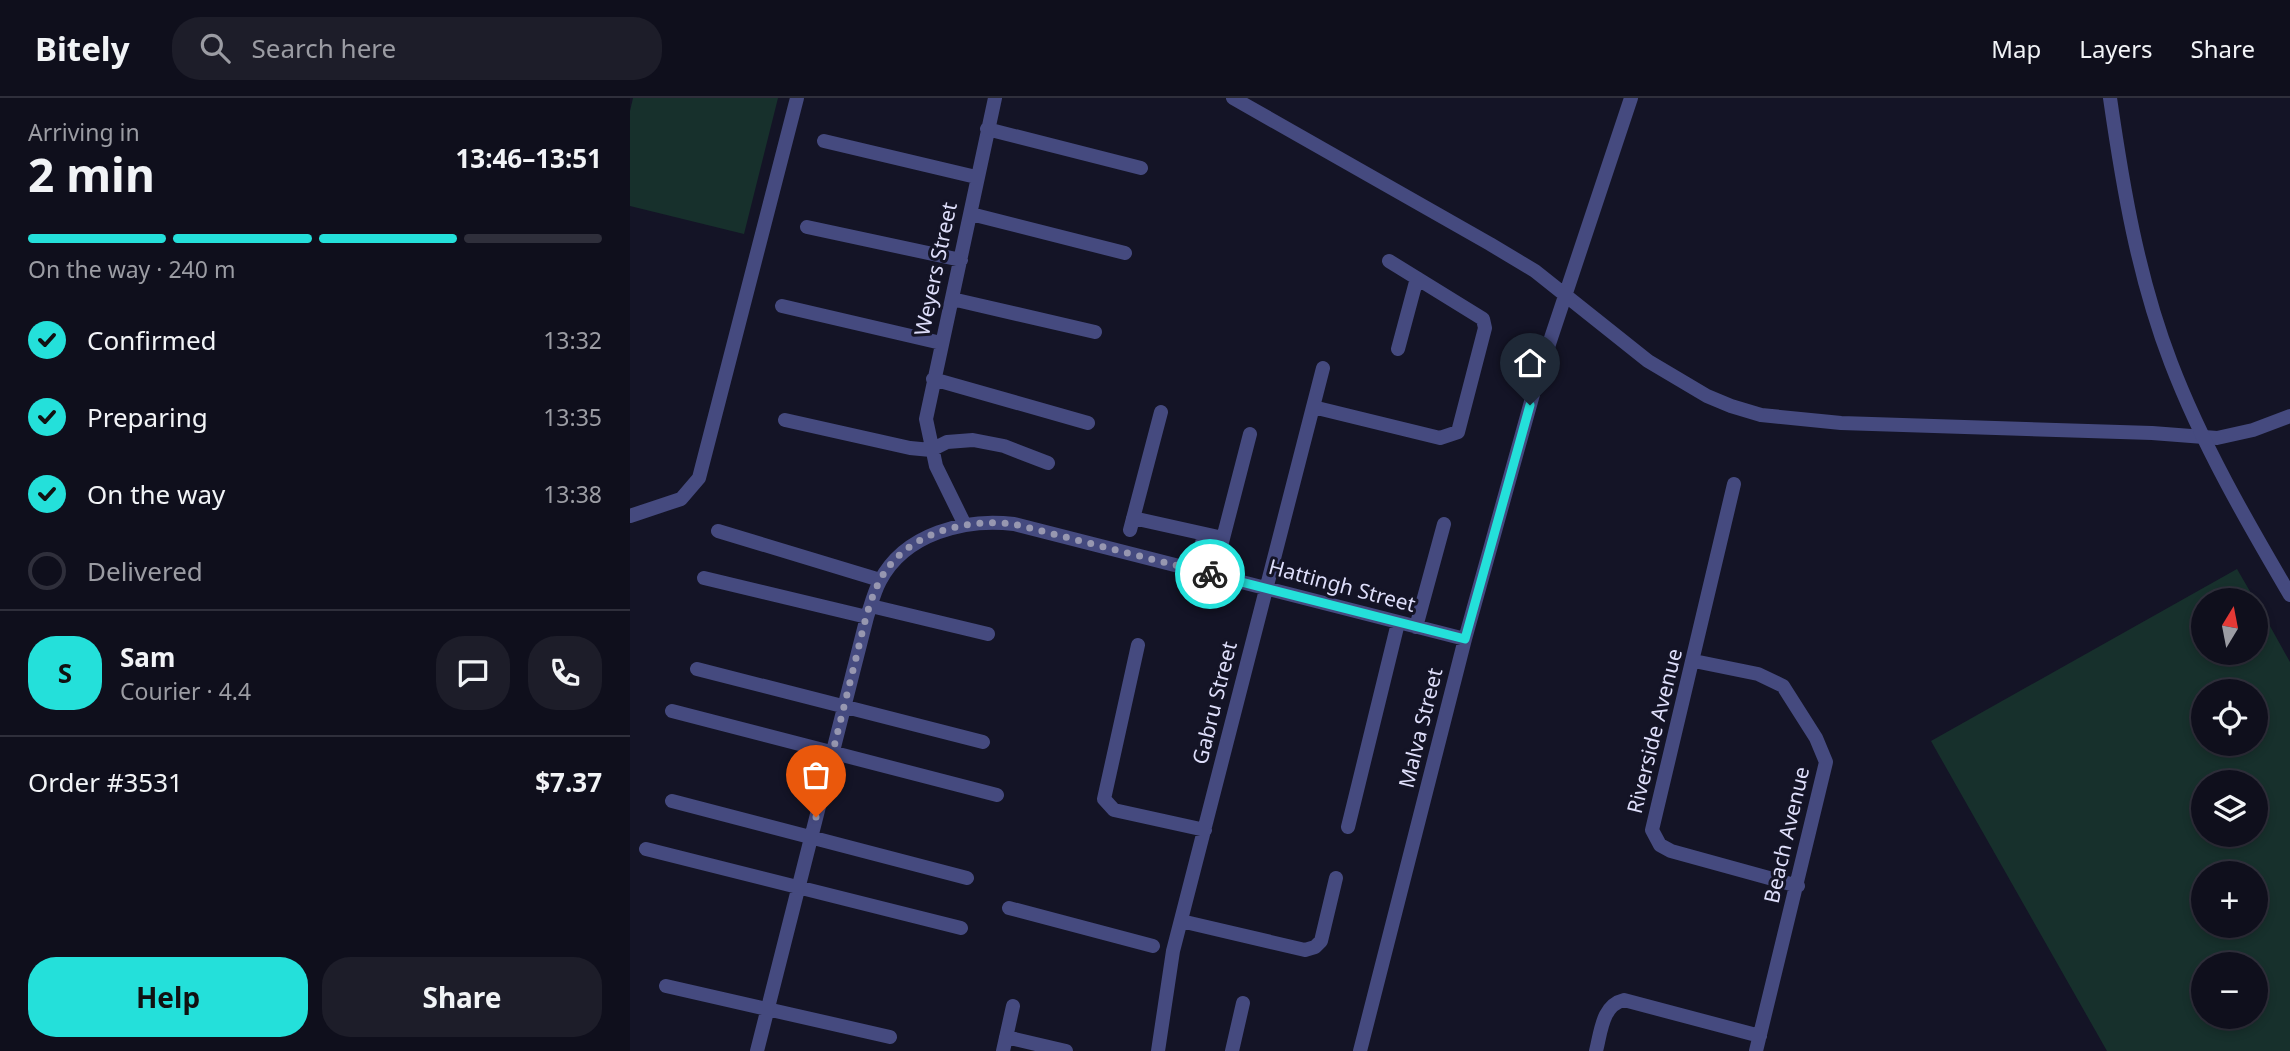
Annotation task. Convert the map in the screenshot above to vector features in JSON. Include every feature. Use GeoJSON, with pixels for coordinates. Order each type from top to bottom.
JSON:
{"type":"FeatureCollection","features":[{"type":"Feature","properties":{"kind":"street"},"geometry":{"type":"LineString","coordinates":[[630,516],[681,499],[699,478],[797,98]]}},
{"type":"Feature","properties":{"kind":"street","name":"Weyers Street"},"geometry":{"type":"LineString","coordinates":[[964,523],[931,450],[926,419],[995,98]]}},
{"type":"Feature","properties":{"kind":"street"},"geometry":{"type":"LineString","coordinates":[[1233,98],[1535,271],[1648,361],[1707,396],[1761,415],[1841,423],[1944,428],[2228,437],[2290,416]]}},
{"type":"Feature","properties":{"kind":"street","name":"Malva Street"},"geometry":{"type":"LineString","coordinates":[[1360,1051],[1465,639],[1537,380],[1631,98]]}},
{"type":"Feature","properties":{"kind":"street"},"geometry":{"type":"LineString","coordinates":[[2110,98],[2128,215],[2171,362],[2202,435],[2290,595]]}},
{"type":"Feature","properties":{"kind":"street"},"geometry":{"type":"LineString","coordinates":[[987,129],[1141,168]]}},
{"type":"Feature","properties":{"kind":"street"},"geometry":{"type":"LineString","coordinates":[[824,141],[976,177]]}},
{"type":"Feature","properties":{"kind":"street"},"geometry":{"type":"LineString","coordinates":[[971,214],[1125,253]]}},
{"type":"Feature","properties":{"kind":"street"},"geometry":{"type":"LineString","coordinates":[[807,227],[961,260]]}},
{"type":"Feature","properties":{"kind":"street"},"geometry":{"type":"LineString","coordinates":[[1313,407],[1440,438],[1458,432],[1485,328],[1483,319],[1389,261]]}},
{"type":"Feature","properties":{"kind":"street"},"geometry":{"type":"LineString","coordinates":[[1398,349],[1417,278]]}},
{"type":"Feature","properties":{"kind":"street"},"geometry":{"type":"LineString","coordinates":[[952,299],[1095,332]]}},
{"type":"Feature","properties":{"kind":"street"},"geometry":{"type":"LineString","coordinates":[[782,306],[941,343]]}},
{"type":"Feature","properties":{"kind":"street","name":"Gabru Street"},"geometry":{"type":"LineString","coordinates":[[1158,1051],[1163,948],[1181,921],[1323,368]]}},
{"type":"Feature","properties":{"kind":"street"},"geometry":{"type":"LineString","coordinates":[[933,379],[1088,423]]}},
{"type":"Feature","properties":{"kind":"street"},"geometry":{"type":"LineString","coordinates":[[1161,412],[1132,524],[1204,534],[1221,544],[1250,433]]}},
{"type":"Feature","properties":{"kind":"street"},"geometry":{"type":"LineString","coordinates":[[785,420],[884,444],[931,450],[947,442],[973,440],[1004,446],[1048,463]]}},
{"type":"Feature","properties":{"kind":"street","name":"Riverside Avenue"},"geometry":{"type":"LineString","coordinates":[[1734,484],[1694,661],[1652,821],[1656,839],[1665,849],[1798,886]]}},
{"type":"Feature","properties":{"kind":"street","name":"Hattingh Street"},"geometry":{"type":"LineString","coordinates":[[757,1051],[869,612],[880,580],[892,564],[923,539],[964,523],[985,520],[1014,524],[1465,639]]}},
{"type":"Feature","properties":{"kind":"street"},"geometry":{"type":"LineString","coordinates":[[1416,627],[1444,524]]}},
{"type":"Feature","properties":{"kind":"street"},"geometry":{"type":"LineString","coordinates":[[718,531],[880,580]]}},
{"type":"Feature","properties":{"kind":"street"},"geometry":{"type":"LineString","coordinates":[[1196,570],[1204,534]]}},
{"type":"Feature","properties":{"kind":"street"},"geometry":{"type":"LineString","coordinates":[[704,578],[988,634]]}},
{"type":"Feature","properties":{"kind":"street"},"geometry":{"type":"LineString","coordinates":[[1348,827],[1398,622]]}},
{"type":"Feature","properties":{"kind":"street"},"geometry":{"type":"LineString","coordinates":[[1138,645],[1104,799],[1114,810],[1205,830]]}},
{"type":"Feature","properties":{"kind":"street","name":"Beach Avenue"},"geometry":{"type":"LineString","coordinates":[[1694,661],[1758,674],[1783,686],[1821,748],[1826,767],[1756,1051]]}},
{"type":"Feature","properties":{"kind":"street"},"geometry":{"type":"LineString","coordinates":[[696,669],[983,742]]}},
{"type":"Feature","properties":{"kind":"street"},"geometry":{"type":"LineString","coordinates":[[672,711],[997,795]]}},
{"type":"Feature","properties":{"kind":"street"},"geometry":{"type":"LineString","coordinates":[[672,801],[967,878]]}},
{"type":"Feature","properties":{"kind":"street"},"geometry":{"type":"LineString","coordinates":[[646,849],[961,928]]}},
{"type":"Feature","properties":{"kind":"street"},"geometry":{"type":"LineString","coordinates":[[1181,921],[1305,950],[1315,947],[1321,941],[1336,878]]}},
{"type":"Feature","properties":{"kind":"street"},"geometry":{"type":"LineString","coordinates":[[1009,908],[1163,948]]}},
{"type":"Feature","properties":{"kind":"street"},"geometry":{"type":"LineString","coordinates":[[666,985],[890,1037]]}},
{"type":"Feature","properties":{"kind":"street"},"geometry":{"type":"LineString","coordinates":[[1596,1051],[1608,1011],[1615,1003],[1624,1000],[1759,1036]]}},
{"type":"Feature","properties":{"kind":"street"},"geometry":{"type":"LineString","coordinates":[[1232,1051],[1243,1003]]}},
{"type":"Feature","properties":{"kind":"street"},"geometry":{"type":"LineString","coordinates":[[1013,1006],[1004,1044],[1066,1051]]}},
{"type":"Feature","properties":{"kind":"green space"},"geometry":{"type":"Polygon","coordinates":[[[633,98],[778,98],[744,234],[630,206],[630,111],[633,98]]]}},
{"type":"Feature","properties":{"kind":"green space"},"geometry":{"type":"Polygon","coordinates":[[[2237,569],[2248,588],[2203,588],[2237,569]]]}},
{"type":"Feature","properties":{"kind":"green space"},"geometry":{"type":"Polygon","coordinates":[[[2191,595],[2191,665],[2268,665],[2268,623],[2290,662],[2290,1051],[2107,1051],[1931,741],[2191,595]]]}},
{"type":"Feature","properties":{"kind":"way so far"},"geometry":{"type":"LineString","coordinates":[[816,817],[867,617],[880,580],[892,564],[923,539],[964,523],[985,520],[1014,524],[1210,574]]}},
{"type":"Feature","properties":{"kind":"route"},"geometry":{"type":"LineString","coordinates":[[1210,574],[1465,639],[1530,405]]}}]}
